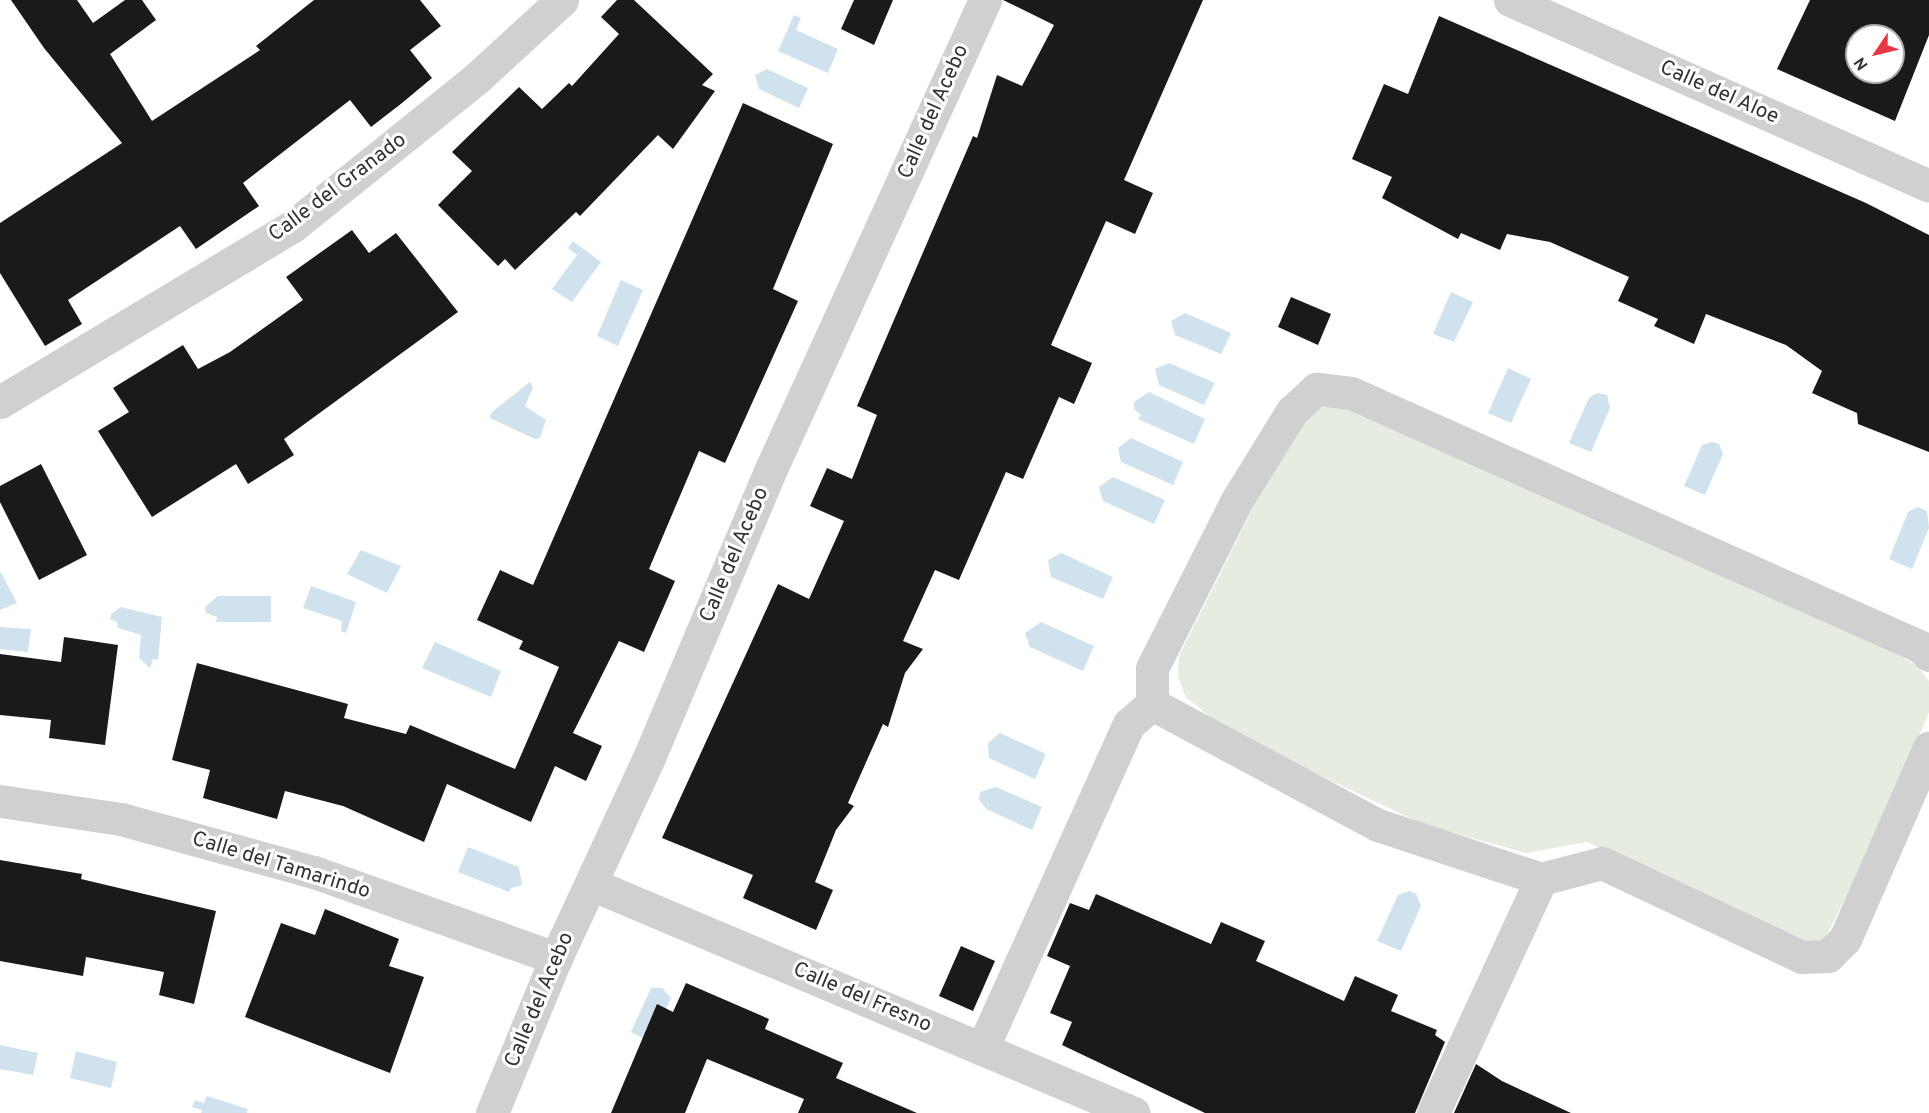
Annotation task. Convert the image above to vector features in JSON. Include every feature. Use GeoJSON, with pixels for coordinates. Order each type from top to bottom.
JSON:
{"type":"FeatureCollection","features":[{"type":"Feature","properties":{"kind":"street","name":"Calle del Granado"},"geometry":{"type":"LineString","coordinates":[[0,402],[293,226],[478,77],[562,0]]}},
{"type":"Feature","properties":{"kind":"street","name":"Calle del Acebo"},"geometry":{"type":"LineString","coordinates":[[492,1113],[556,958],[591,884],[771,469],[985,0]]}},
{"type":"Feature","properties":{"kind":"street","name":"Calle del Aloe"},"geometry":{"type":"LineString","coordinates":[[1510,0],[1929,186]]}},
{"type":"Feature","properties":{"kind":"street"},"geometry":{"type":"LineString","coordinates":[[982,1049],[1129,724],[1152,704],[1152,668],[1237,500],[1292,411],[1316,389],[1351,393],[1919,646],[1929,655]]}},
{"type":"Feature","properties":{"kind":"street"},"geometry":{"type":"LineString","coordinates":[[1152,704],[1378,825],[1541,879],[1602,863],[1802,957],[1827,956],[1845,939],[1929,748]]}},
{"type":"Feature","properties":{"kind":"street","name":"Calle del Tamarindo"},"geometry":{"type":"LineString","coordinates":[[0,801],[121,819],[314,872],[556,958]]}},
{"type":"Feature","properties":{"kind":"street"},"geometry":{"type":"LineString","coordinates":[[1433,1113],[1541,879]]}},
{"type":"Feature","properties":{"kind":"street","name":"Calle del Fresno"},"geometry":{"type":"LineString","coordinates":[[591,884],[1134,1113]]}},
{"type":"Feature","properties":{"kind":"shaded area"},"geometry":{"type":"Polygon","coordinates":[[[1334,404],[1882,645],[1918,667],[1929,681],[1929,712],[1890,808],[1825,939],[1809,943],[1587,842],[1526,853],[1425,825],[1268,751],[1213,719],[1185,696],[1178,676],[1179,656],[1269,476],[1297,431],[1316,410],[1334,404]]]}},
{"type":"Feature","properties":{"kind":"water"},"geometry":{"type":"Polygon","coordinates":[[[794,15],[801,18],[796,30],[838,49],[828,73],[778,51],[794,15]]]}},
{"type":"Feature","properties":{"kind":"water"},"geometry":{"type":"Polygon","coordinates":[[[767,69],[808,88],[799,108],[759,89],[755,75],[767,69]]]}},
{"type":"Feature","properties":{"kind":"water"},"geometry":{"type":"Polygon","coordinates":[[[573,241],[601,262],[572,302],[552,289],[577,255],[568,248],[573,241]]]}},
{"type":"Feature","properties":{"kind":"water"},"geometry":{"type":"Polygon","coordinates":[[[621,280],[643,290],[618,346],[597,336],[621,280]]]}},
{"type":"Feature","properties":{"kind":"water"},"geometry":{"type":"Polygon","coordinates":[[[1451,292],[1473,302],[1454,342],[1433,334],[1451,292]]]}},
{"type":"Feature","properties":{"kind":"water"},"geometry":{"type":"Polygon","coordinates":[[[1185,313],[1231,333],[1221,354],[1175,335],[1171,321],[1185,313]]]}},
{"type":"Feature","properties":{"kind":"water"},"geometry":{"type":"Polygon","coordinates":[[[1169,363],[1215,383],[1204,405],[1159,385],[1155,369],[1169,363]]]}},
{"type":"Feature","properties":{"kind":"water"},"geometry":{"type":"Polygon","coordinates":[[[1508,368],[1531,379],[1511,423],[1488,413],[1508,368]]]}},
{"type":"Feature","properties":{"kind":"water"},"geometry":{"type":"Polygon","coordinates":[[[530,382],[533,387],[525,406],[546,420],[540,438],[535,439],[490,418],[492,412],[530,382]]]}},
{"type":"Feature","properties":{"kind":"water"},"geometry":{"type":"Polygon","coordinates":[[[1149,392],[1205,419],[1194,444],[1138,419],[1141,415],[1134,409],[1134,402],[1149,392]]]}},
{"type":"Feature","properties":{"kind":"water"},"geometry":{"type":"Polygon","coordinates":[[[1597,393],[1607,395],[1610,408],[1591,452],[1569,443],[1589,398],[1597,393]]]}},
{"type":"Feature","properties":{"kind":"water"},"geometry":{"type":"Polygon","coordinates":[[[1131,438],[1183,462],[1173,485],[1121,462],[1118,448],[1131,438]]]}},
{"type":"Feature","properties":{"kind":"water"},"geometry":{"type":"Polygon","coordinates":[[[1712,442],[1719,444],[1723,454],[1705,495],[1684,486],[1702,445],[1712,442]]]}},
{"type":"Feature","properties":{"kind":"water"},"geometry":{"type":"Polygon","coordinates":[[[1113,477],[1165,500],[1154,524],[1103,501],[1099,487],[1113,477]]]}},
{"type":"Feature","properties":{"kind":"water"},"geometry":{"type":"Polygon","coordinates":[[[1918,507],[1927,511],[1929,528],[1912,569],[1889,559],[1908,512],[1918,507]]]}},
{"type":"Feature","properties":{"kind":"water"},"geometry":{"type":"Polygon","coordinates":[[[361,550],[401,566],[387,593],[347,574],[361,550]]]}},
{"type":"Feature","properties":{"kind":"water"},"geometry":{"type":"Polygon","coordinates":[[[1061,553],[1113,577],[1103,599],[1051,577],[1048,560],[1061,553]]]}},
{"type":"Feature","properties":{"kind":"water"},"geometry":{"type":"Polygon","coordinates":[[[0,571],[17,603],[0,610],[0,571]]]}},
{"type":"Feature","properties":{"kind":"water"},"geometry":{"type":"Polygon","coordinates":[[[311,586],[356,602],[346,633],[341,631],[342,621],[303,608],[311,586]]]}},
{"type":"Feature","properties":{"kind":"water"},"geometry":{"type":"Polygon","coordinates":[[[218,596],[271,596],[271,622],[216,622],[217,617],[206,613],[205,607],[218,596]]]}},
{"type":"Feature","properties":{"kind":"water"},"geometry":{"type":"Polygon","coordinates":[[[121,607],[162,617],[158,660],[153,659],[150,668],[139,658],[141,635],[118,628],[117,622],[110,619],[111,614],[121,607]]]}},
{"type":"Feature","properties":{"kind":"water"},"geometry":{"type":"Polygon","coordinates":[[[1041,622],[1094,646],[1083,671],[1030,647],[1025,633],[1041,622]]]}},
{"type":"Feature","properties":{"kind":"water"},"geometry":{"type":"Polygon","coordinates":[[[0,627],[31,629],[28,652],[0,649],[0,627]]]}},
{"type":"Feature","properties":{"kind":"water"},"geometry":{"type":"Polygon","coordinates":[[[435,642],[501,671],[491,697],[422,668],[435,642]]]}},
{"type":"Feature","properties":{"kind":"water"},"geometry":{"type":"Polygon","coordinates":[[[1000,733],[1046,754],[1035,779],[989,758],[988,743],[1000,733]]]}},
{"type":"Feature","properties":{"kind":"water"},"geometry":{"type":"Polygon","coordinates":[[[996,787],[1042,807],[1032,830],[986,809],[979,799],[980,792],[996,787]]]}},
{"type":"Feature","properties":{"kind":"water"},"geometry":{"type":"Polygon","coordinates":[[[468,847],[519,867],[522,885],[511,888],[509,892],[458,872],[468,847]]]}},
{"type":"Feature","properties":{"kind":"water"},"geometry":{"type":"Polygon","coordinates":[[[1409,891],[1416,894],[1421,906],[1401,951],[1377,941],[1398,895],[1409,891]]]}},
{"type":"Feature","properties":{"kind":"water"},"geometry":{"type":"Polygon","coordinates":[[[651,988],[662,988],[671,998],[651,1042],[631,1032],[651,988]]]}},
{"type":"Feature","properties":{"kind":"water"},"geometry":{"type":"Polygon","coordinates":[[[0,1045],[38,1053],[33,1075],[0,1069],[0,1045]]]}},
{"type":"Feature","properties":{"kind":"water"},"geometry":{"type":"Polygon","coordinates":[[[76,1051],[117,1062],[111,1088],[70,1078],[76,1051]]]}},
{"type":"Feature","properties":{"kind":"water"},"geometry":{"type":"Polygon","coordinates":[[[207,1096],[248,1109],[247,1113],[201,1113],[202,1110],[192,1107],[195,1100],[204,1103],[207,1096]]]}},
{"type":"Feature","properties":{"kind":"building"},"geometry":{"type":"Polygon","coordinates":[[[11,0],[77,0],[93,23],[125,0],[142,0],[156,20],[110,54],[152,121],[260,50],[256,46],[314,0],[420,0],[441,26],[410,50],[432,78],[402,103],[371,127],[350,100],[243,183],[259,206],[196,249],[180,226],[68,300],[82,324],[45,346],[0,273],[0,223],[122,143],[44,48],[11,0]]]}},
{"type":"Feature","properties":{"kind":"building"},"geometry":{"type":"Polygon","coordinates":[[[617,0],[634,0],[713,74],[702,85],[715,91],[673,149],[658,135],[580,216],[576,212],[515,270],[505,259],[498,266],[438,205],[472,171],[452,152],[519,87],[542,109],[569,83],[572,86],[619,34],[601,17],[617,0]]]}},
{"type":"Feature","properties":{"kind":"building"},"geometry":{"type":"Polygon","coordinates":[[[854,0],[893,0],[874,45],[841,29],[854,0]]]}},
{"type":"Feature","properties":{"kind":"building"},"geometry":{"type":"Polygon","coordinates":[[[1003,0],[1203,0],[1124,180],[1153,193],[1135,234],[1106,221],[1051,345],[1092,363],[1074,404],[1059,397],[1023,479],[1006,472],[959,580],[935,570],[903,641],[923,649],[905,673],[888,727],[883,724],[848,803],[854,806],[836,830],[815,882],[833,890],[816,930],[743,898],[753,875],[662,838],[778,584],[809,599],[844,521],[810,506],[827,468],[852,479],[877,415],[857,406],[973,136],[977,138],[997,75],[1022,86],[1054,25],[1003,0]]]}},
{"type":"Feature","properties":{"kind":"building"},"geometry":{"type":"Polygon","coordinates":[[[1810,0],[1929,0],[1929,35],[1895,121],[1777,69],[1810,0]]]}},
{"type":"Feature","properties":{"kind":"building"},"geometry":{"type":"Polygon","coordinates":[[[1439,16],[1866,203],[1929,235],[1929,452],[1858,424],[1857,413],[1812,393],[1822,371],[1786,345],[1706,314],[1694,344],[1654,326],[1658,319],[1618,301],[1629,277],[1550,242],[1507,234],[1500,250],[1461,233],[1458,239],[1382,198],[1392,177],[1352,159],[1384,84],[1408,94],[1439,16]]]}},
{"type":"Feature","properties":{"kind":"building"},"geometry":{"type":"Polygon","coordinates":[[[743,103],[833,144],[773,289],[798,301],[725,463],[699,451],[649,569],[675,581],[644,652],[619,641],[573,733],[602,746],[586,781],[555,766],[531,822],[447,784],[424,842],[343,806],[285,791],[277,819],[203,798],[210,770],[172,760],[197,663],[348,704],[344,718],[406,734],[410,725],[515,769],[559,667],[519,649],[523,641],[477,620],[500,570],[533,585],[743,103]]]}},
{"type":"Feature","properties":{"kind":"building"},"geometry":{"type":"Polygon","coordinates":[[[352,230],[369,253],[396,233],[458,312],[284,439],[294,455],[248,484],[236,464],[152,517],[98,431],[129,412],[113,388],[183,345],[198,369],[230,352],[303,300],[286,277],[352,230]]]}},
{"type":"Feature","properties":{"kind":"building"},"geometry":{"type":"Polygon","coordinates":[[[1291,297],[1331,314],[1318,345],[1278,327],[1291,297]]]}},
{"type":"Feature","properties":{"kind":"building"},"geometry":{"type":"Polygon","coordinates":[[[41,464],[87,555],[39,580],[0,502],[0,486],[41,464]]]}},
{"type":"Feature","properties":{"kind":"building"},"geometry":{"type":"Polygon","coordinates":[[[64,637],[118,645],[105,745],[49,738],[51,720],[0,715],[0,654],[61,662],[64,637]]]}},
{"type":"Feature","properties":{"kind":"building"},"geometry":{"type":"Polygon","coordinates":[[[0,860],[82,874],[81,879],[216,911],[194,1004],[159,995],[164,972],[86,957],[83,976],[0,961],[0,860]]]}},
{"type":"Feature","properties":{"kind":"building"},"geometry":{"type":"Polygon","coordinates":[[[1096,894],[1211,944],[1221,922],[1265,941],[1256,961],[1344,1001],[1355,976],[1398,995],[1391,1011],[1437,1030],[1435,1035],[1445,1042],[1415,1113],[1205,1113],[1062,1045],[1072,1022],[1050,1013],[1070,966],[1047,956],[1070,903],[1089,910],[1096,894]]]}},
{"type":"Feature","properties":{"kind":"building"},"geometry":{"type":"Polygon","coordinates":[[[325,909],[399,939],[389,966],[424,977],[390,1073],[245,1017],[281,923],[315,935],[325,909]]]}},
{"type":"Feature","properties":{"kind":"building"},"geometry":{"type":"Polygon","coordinates":[[[961,946],[995,961],[973,1011],[939,996],[961,946]]]}},
{"type":"Feature","properties":{"kind":"building"},"geometry":{"type":"Polygon","coordinates":[[[686,983],[769,1019],[765,1029],[843,1063],[836,1078],[917,1113],[798,1113],[804,1099],[707,1059],[685,1113],[611,1113],[657,1004],[673,1012],[686,983]]]}},
{"type":"Feature","properties":{"kind":"building"},"geometry":{"type":"Polygon","coordinates":[[[1476,1064],[1502,1081],[1571,1113],[1454,1113],[1476,1064]]]}}]}
